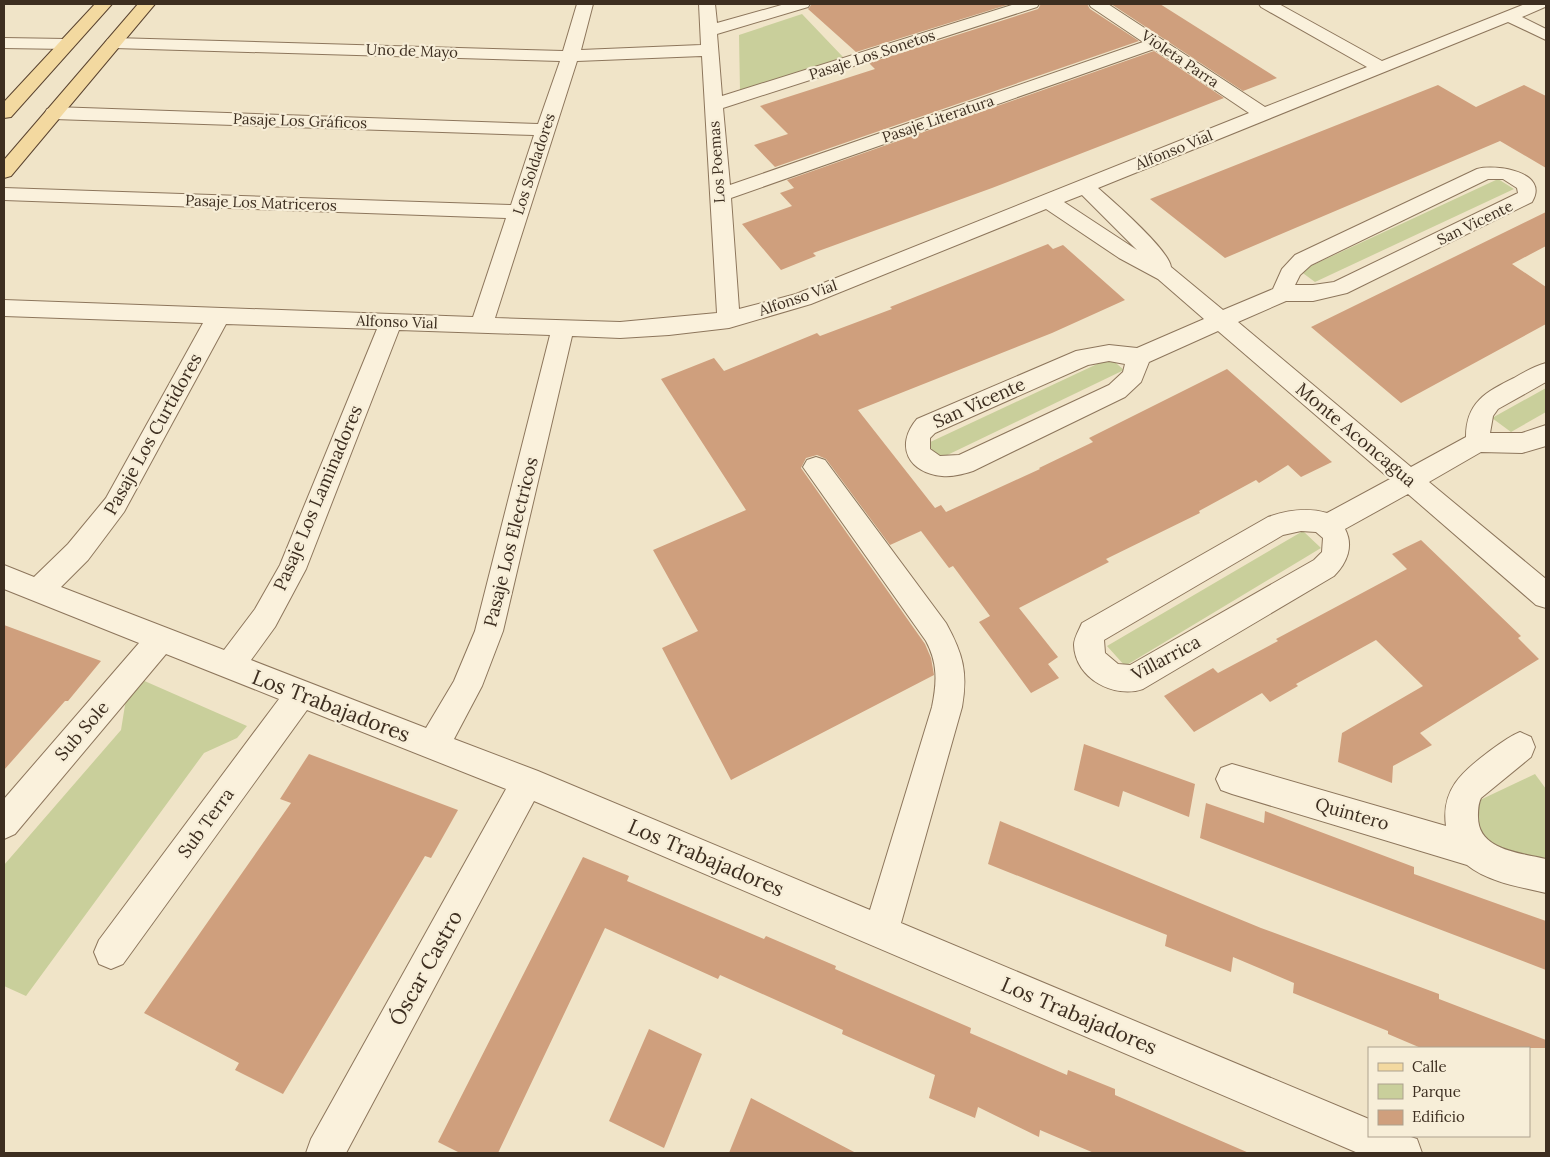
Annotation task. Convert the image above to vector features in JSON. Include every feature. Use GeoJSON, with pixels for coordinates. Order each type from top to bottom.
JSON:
{"type":"FeatureCollection","features":[{"type":"Feature","properties":{"kind":"main road"},"geometry":{"type":"LineString","coordinates":[[4,112],[104,4]]}},
{"type":"Feature","properties":{"kind":"main road"},"geometry":{"type":"LineString","coordinates":[[4,172],[147,4]]}},
{"type":"Feature","properties":{"kind":"street","name":"Los Soldadores"},"geometry":{"type":"LineString","coordinates":[[481,325],[576,38],[584,4]]}},
{"type":"Feature","properties":{"kind":"street","name":"Los Poemas"},"geometry":{"type":"LineString","coordinates":[[706,4],[729,320]]}},
{"type":"Feature","properties":{"kind":"street","name":"Uno de Mayo"},"geometry":{"type":"LineString","coordinates":[[114,43],[569,56],[709,41],[802,4]]}},
{"type":"Feature","properties":{"kind":"street","name":"Pasaje Los Sonetos"},"geometry":{"type":"LineString","coordinates":[[714,105],[1031,4]]}},
{"type":"Feature","properties":{"kind":"street","name":"Violeta Parra"},"geometry":{"type":"LineString","coordinates":[[1096,4],[1263,114]]}},
{"type":"Feature","properties":{"kind":"street"},"geometry":{"type":"LineString","coordinates":[[1267,4],[1380,68]]}},
{"type":"Feature","properties":{"kind":"street","name":"Alfonso Vial"},"geometry":{"type":"LineString","coordinates":[[4,308],[620,330],[729,320],[803,299],[1539,4]]}},
{"type":"Feature","properties":{"kind":"street"},"geometry":{"type":"LineString","coordinates":[[1508,16],[1546,35]]}},
{"type":"Feature","properties":{"kind":"street"},"geometry":{"type":"LineString","coordinates":[[4,43],[66,44]]}},
{"type":"Feature","properties":{"kind":"street","name":"Pasaje Literatura"},"geometry":{"type":"LineString","coordinates":[[720,195],[1156,43]]}},
{"type":"Feature","properties":{"kind":"street","name":"Pasaje Los Gráficos"},"geometry":{"type":"LineString","coordinates":[[54,112],[545,130]]}},
{"type":"Feature","properties":{"kind":"street","name":"San Vicente"},"geometry":{"type":"LineString","coordinates":[[1140,357],[1133,376],[1117,391],[964,464],[940,466],[929,462],[920,455],[917,449],[918,436],[926,426],[1084,357],[1109,353],[1140,357],[1283,293],[1313,293],[1339,288],[1525,198],[1528,194],[1528,188],[1518,178],[1500,172],[1484,173],[1303,260],[1289,272],[1283,293]]}},
{"type":"Feature","properties":{"kind":"street","name":"Monte Aconcagua"},"geometry":{"type":"LineString","coordinates":[[1084,186],[1110,209],[1145,245],[1166,274],[1546,596]]}},
{"type":"Feature","properties":{"kind":"street","name":"Pasaje Los Matriceros"},"geometry":{"type":"LineString","coordinates":[[4,194],[518,212]]}},
{"type":"Feature","properties":{"kind":"street","name":"Monte Aconcagua"},"geometry":{"type":"LineString","coordinates":[[1048,201],[1126,253],[1166,274]]}},
{"type":"Feature","properties":{"kind":"street","name":"Pasaje Los Curtidores"},"geometry":{"type":"LineString","coordinates":[[38,591],[78,552],[116,505],[219,315]]}},
{"type":"Feature","properties":{"kind":"street","name":"Pasaje Los Laminadores"},"geometry":{"type":"LineString","coordinates":[[230,666],[266,618],[292,569],[391,322]]}},
{"type":"Feature","properties":{"kind":"street","name":"Pasaje Los Electricos"},"geometry":{"type":"LineString","coordinates":[[432,746],[465,692],[479,662],[489,631],[563,328]]}},
{"type":"Feature","properties":{"kind":"street"},"geometry":{"type":"LineString","coordinates":[[1478,442],[1478,430],[1484,408],[1492,401],[1546,372]]}},
{"type":"Feature","properties":{"kind":"street"},"geometry":{"type":"LineString","coordinates":[[1328,526],[1478,442],[1522,443],[1540,439],[1546,435]]}},
{"type":"Feature","properties":{"kind":"street"},"geometry":{"type":"LineString","coordinates":[[816,467],[936,632],[948,653],[952,680],[882,932]]}},
{"type":"Feature","properties":{"kind":"street","name":"Villarrica"},"geometry":{"type":"LineString","coordinates":[[1301,520],[1315,520],[1328,526],[1334,534],[1337,544],[1336,554],[1332,562],[1316,573],[1133,679],[1122,679],[1108,675],[1095,663],[1088,646],[1092,632],[1278,525],[1301,520]]}},
{"type":"Feature","properties":{"kind":"street","name":"Los Trabajadores"},"geometry":{"type":"LineString","coordinates":[[4,577],[527,782],[1403,1153]]}},
{"type":"Feature","properties":{"kind":"street","name":"Sub Sole"},"geometry":{"type":"LineString","coordinates":[[4,823],[161,639]]}},
{"type":"Feature","properties":{"kind":"street","name":"Sub Terra"},"geometry":{"type":"LineString","coordinates":[[111,952],[301,694]]}},
{"type":"Feature","properties":{"kind":"street"},"geometry":{"type":"LineString","coordinates":[[1473,850],[1463,833],[1461,812],[1468,789],[1520,747]]}},
{"type":"Feature","properties":{"kind":"street","name":"Quintero"},"geometry":{"type":"LineString","coordinates":[[1232,779],[1473,850],[1489,861],[1546,876]]}},
{"type":"Feature","properties":{"kind":"street","name":"Óscar Castro"},"geometry":{"type":"LineString","coordinates":[[325,1153],[527,782]]}},
{"type":"Feature","properties":{"kind":"green space"},"geometry":{"type":"Polygon","coordinates":[[[802,14],[843,57],[740,92],[739,35],[802,14]]]}},
{"type":"Feature","properties":{"kind":"green space"},"geometry":{"type":"Polygon","coordinates":[[[1498,179],[1514,189],[1315,282],[1300,271],[1498,179]]]}},
{"type":"Feature","properties":{"kind":"green space"},"geometry":{"type":"Polygon","coordinates":[[[1110,358],[1124,370],[939,459],[926,444],[1110,358]]]}},
{"type":"Feature","properties":{"kind":"green space"},"geometry":{"type":"Polygon","coordinates":[[[1546,388],[1546,412],[1511,432],[1492,418],[1546,388]]]}},
{"type":"Feature","properties":{"kind":"green space"},"geometry":{"type":"Polygon","coordinates":[[[1303,531],[1321,548],[1125,666],[1107,646],[1303,531]]]}},
{"type":"Feature","properties":{"kind":"green space"},"geometry":{"type":"Polygon","coordinates":[[[140,679],[247,726],[237,738],[204,753],[26,996],[4,986],[4,865],[121,730],[126,699],[140,679]]]}},
{"type":"Feature","properties":{"kind":"green space"},"geometry":{"type":"Polygon","coordinates":[[[1535,774],[1546,789],[1546,863],[1482,843],[1471,824],[1480,800],[1535,774]]]}},
{"type":"Feature","properties":{"kind":"building"},"geometry":{"type":"Polygon","coordinates":[[[812,4],[1010,4],[856,52],[808,9],[812,4]]]}},
{"type":"Feature","properties":{"kind":"building"},"geometry":{"type":"Polygon","coordinates":[[[1041,4],[1087,4],[1090,9],[1139,41],[775,167],[754,145],[788,134],[760,106],[875,69],[869,63],[1038,9],[1041,4]]]}},
{"type":"Feature","properties":{"kind":"building"},"geometry":{"type":"Polygon","coordinates":[[[1111,4],[1160,4],[1277,78],[1243,91],[1111,4]]]}},
{"type":"Feature","properties":{"kind":"building"},"geometry":{"type":"Polygon","coordinates":[[[1154,51],[1224,98],[992,188],[813,253],[816,256],[781,270],[742,224],[792,206],[780,193],[794,188],[787,180],[1154,51]]]}},
{"type":"Feature","properties":{"kind":"building"},"geometry":{"type":"Polygon","coordinates":[[[1438,85],[1476,107],[1524,85],[1546,96],[1546,168],[1500,141],[1225,258],[1150,199],[1438,85]]]}},
{"type":"Feature","properties":{"kind":"building"},"geometry":{"type":"Polygon","coordinates":[[[1546,212],[1546,246],[1512,264],[1546,287],[1546,324],[1401,403],[1311,327],[1546,212]]]}},
{"type":"Feature","properties":{"kind":"building"},"geometry":{"type":"Polygon","coordinates":[[[1048,244],[1053,249],[1063,245],[1125,300],[1052,333],[858,410],[935,508],[941,505],[946,512],[1040,469],[1093,442],[1089,438],[1227,369],[1332,462],[1301,477],[1288,465],[1259,483],[1256,480],[1199,511],[1200,513],[1106,559],[1109,562],[1019,608],[1058,657],[1048,664],[1059,678],[1031,693],[979,622],[990,616],[953,566],[949,568],[921,531],[890,545],[826,459],[817,455],[806,458],[801,468],[925,644],[931,658],[934,675],[731,780],[662,648],[698,631],[653,550],[746,510],[661,379],[714,358],[724,371],[817,333],[820,336],[892,309],[890,307],[1048,244]]]}},
{"type":"Feature","properties":{"kind":"building"},"geometry":{"type":"Polygon","coordinates":[[[1421,540],[1521,636],[1518,638],[1539,659],[1420,733],[1432,745],[1393,766],[1392,783],[1338,762],[1342,733],[1423,686],[1376,640],[1296,684],[1298,686],[1270,702],[1262,693],[1194,732],[1164,696],[1213,668],[1218,673],[1278,641],[1276,639],[1407,569],[1392,554],[1421,540]]]}},
{"type":"Feature","properties":{"kind":"building"},"geometry":{"type":"Polygon","coordinates":[[[4,625],[101,661],[68,701],[65,701],[4,770],[4,625]]]}},
{"type":"Feature","properties":{"kind":"building"},"geometry":{"type":"Polygon","coordinates":[[[1084,744],[1195,784],[1189,817],[1123,791],[1119,807],[1074,790],[1084,744]]]}},
{"type":"Feature","properties":{"kind":"building"},"geometry":{"type":"Polygon","coordinates":[[[309,754],[458,810],[431,858],[425,856],[283,1094],[235,1070],[239,1063],[144,1013],[291,803],[280,799],[309,754]]]}},
{"type":"Feature","properties":{"kind":"building"},"geometry":{"type":"Polygon","coordinates":[[[1206,803],[1264,823],[1265,811],[1414,867],[1414,874],[1546,921],[1546,970],[1200,838],[1206,803]]]}},
{"type":"Feature","properties":{"kind":"building"},"geometry":{"type":"Polygon","coordinates":[[[1000,821],[1261,928],[1439,994],[1439,999],[1546,1040],[1546,1048],[1419,1047],[1388,1034],[1388,1031],[1293,993],[1294,983],[1233,957],[1231,972],[1165,946],[1167,935],[988,864],[1000,821]]]}},
{"type":"Feature","properties":{"kind":"building"},"geometry":{"type":"Polygon","coordinates":[[[583,857],[629,876],[627,881],[764,939],[766,936],[836,966],[835,969],[971,1028],[970,1033],[1067,1075],[1068,1070],[1115,1089],[1115,1095],[1249,1153],[1094,1153],[1040,1130],[1039,1137],[978,1107],[975,1118],[929,1098],[935,1075],[842,1034],[843,1030],[720,975],[718,979],[605,928],[498,1153],[460,1153],[438,1142],[583,857]]]}},
{"type":"Feature","properties":{"kind":"building"},"geometry":{"type":"Polygon","coordinates":[[[649,1029],[702,1054],[664,1148],[609,1121],[649,1029]]]}},
{"type":"Feature","properties":{"kind":"building"},"geometry":{"type":"Polygon","coordinates":[[[751,1098],[856,1153],[729,1153],[751,1098]]]}}]}
